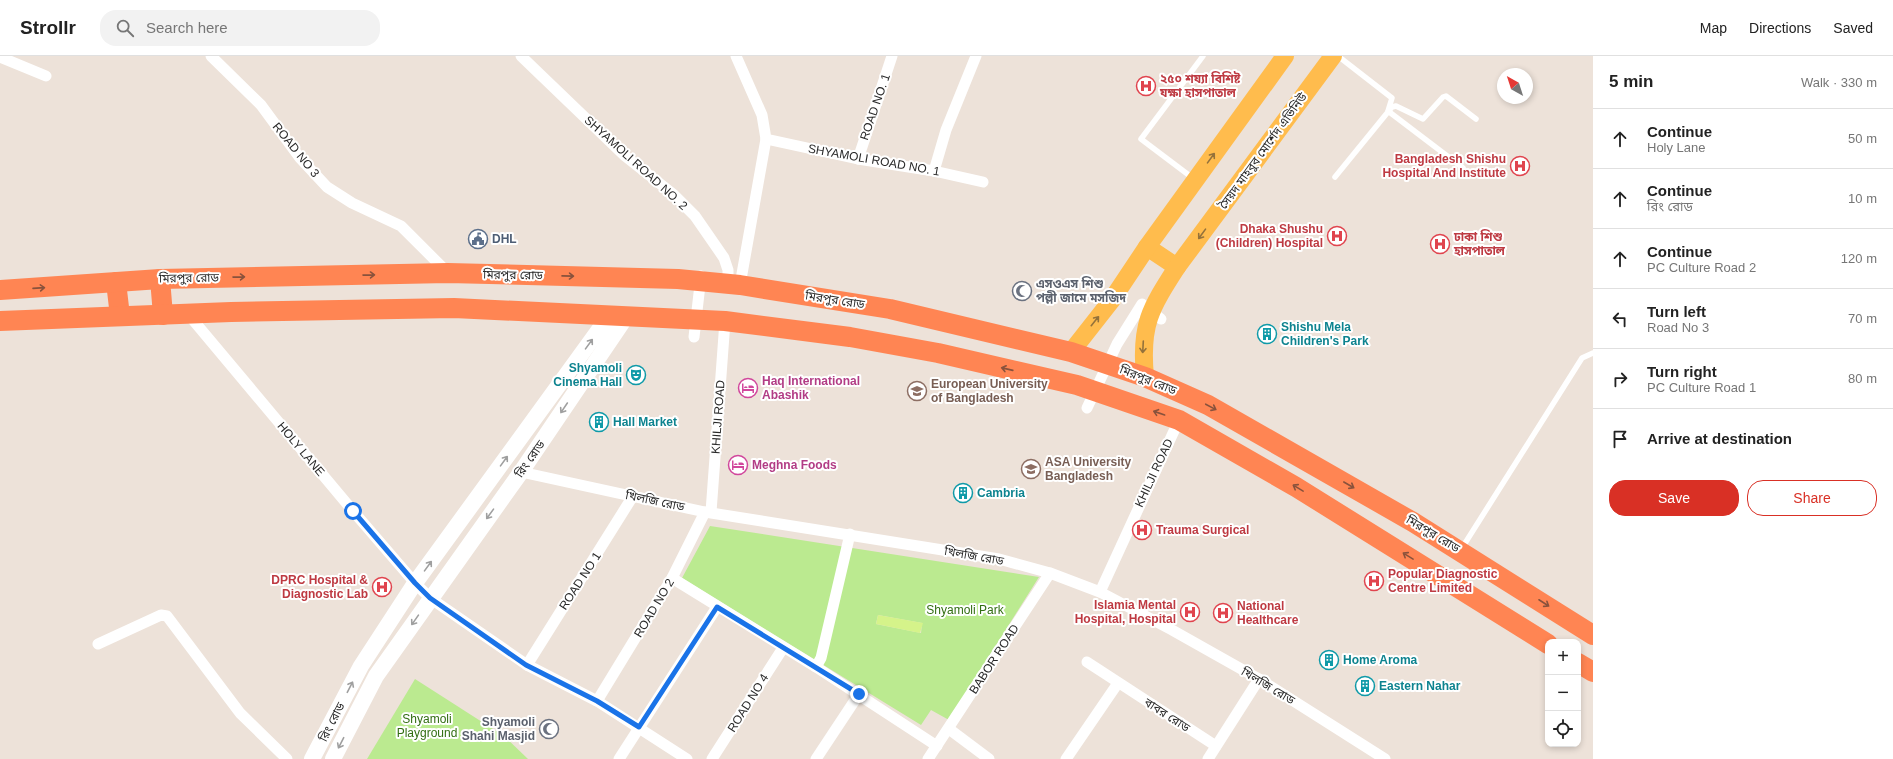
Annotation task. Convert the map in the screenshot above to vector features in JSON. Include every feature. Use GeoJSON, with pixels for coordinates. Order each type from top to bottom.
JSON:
{"type":"FeatureCollection","features":[{"type":"Feature","properties":{"kind":"highway","name":"মিরপুর রোড"},"geometry":{"type":"LineString","coordinates":[[0,290],[160,279],[448,273],[678,279],[734,284],[890,309],[1071,352],[1145,377],[1208,404],[1460,550],[1593,635]]}},
{"type":"Feature","properties":{"kind":"highway"},"geometry":{"type":"LineString","coordinates":[[160,279],[163,315]]}},
{"type":"Feature","properties":{"kind":"highway"},"geometry":{"type":"LineString","coordinates":[[116,282],[120,316]]}},
{"type":"Feature","properties":{"kind":"highway"},"geometry":{"type":"LineString","coordinates":[[0,321],[377,308],[454,308],[617,317],[695,328],[725,321],[850,337],[938,353],[1077,385],[1179,420],[1296,487],[1545,642]]}},
{"type":"Feature","properties":{"kind":"highway"},"geometry":{"type":"LineString","coordinates":[[1501,615],[1519,587]]}},
{"type":"Feature","properties":{"kind":"highway"},"geometry":{"type":"LineString","coordinates":[[1581,665],[1593,672]]}},
{"type":"Feature","properties":{"kind":"main road"},"geometry":{"type":"LineString","coordinates":[[1071,352],[1111,301],[1147,247],[1285,56]]}},
{"type":"Feature","properties":{"kind":"main road","name":"সৈয়দ মাহবুব মোর্শেদ এভিনিউ"},"geometry":{"type":"LineString","coordinates":[[1145,377],[1143,357],[1145,327],[1153,307],[1178,267],[1333,56]]}},
{"type":"Feature","properties":{"kind":"main road"},"geometry":{"type":"LineString","coordinates":[[1147,247],[1178,267]]}},
{"type":"Feature","properties":{"kind":"main road","name":"রিং রোড"},"geometry":{"type":"LineString","coordinates":[[333,759],[376,676],[521,472],[617,317]]}},
{"type":"Feature","properties":{"kind":"main road","name":"রিং রোড"},"geometry":{"type":"LineString","coordinates":[[312,759],[361,666],[415,583],[617,317]]}},
{"type":"Feature","properties":{"kind":"street","name":"ROAD NO 3"},"geometry":{"type":"LineString","coordinates":[[211,56],[261,105],[300,158],[327,187],[352,203],[401,226],[448,273]]}},
{"type":"Feature","properties":{"kind":"street","name":"SHYAMOLI ROAD NO. 2"},"geometry":{"type":"LineString","coordinates":[[522,56],[626,156],[673,194],[695,216],[724,258],[734,284]]}},
{"type":"Feature","properties":{"kind":"street"},"geometry":{"type":"LineString","coordinates":[[734,284],[766,139],[762,115],[736,56]]}},
{"type":"Feature","properties":{"kind":"street","name":"ROAD NO. 1"},"geometry":{"type":"LineString","coordinates":[[858,159],[892,56]]}},
{"type":"Feature","properties":{"kind":"street"},"geometry":{"type":"LineString","coordinates":[[934,171],[946,130],[976,56]]}},
{"type":"Feature","properties":{"kind":"street"},"geometry":{"type":"LineString","coordinates":[[0,57],[46,76]]}},
{"type":"Feature","properties":{"kind":"street","name":"SHYAMOLI ROAD NO. 1"},"geometry":{"type":"LineString","coordinates":[[766,139],[858,159],[934,171],[983,182]]}},
{"type":"Feature","properties":{"kind":"street"},"geometry":{"type":"LineString","coordinates":[[695,328],[702,272]]}},
{"type":"Feature","properties":{"kind":"street"},"geometry":{"type":"LineString","coordinates":[[1087,408],[1117,344],[1142,304],[1161,319]]}},
{"type":"Feature","properties":{"kind":"street","name":"HOLY LANE"},"geometry":{"type":"LineString","coordinates":[[188,314],[415,583]]}},
{"type":"Feature","properties":{"kind":"street","name":"KHILJI ROAD"},"geometry":{"type":"LineString","coordinates":[[708,512],[725,321]]}},
{"type":"Feature","properties":{"kind":"street","name":"KHILJI ROAD"},"geometry":{"type":"LineString","coordinates":[[1100,592],[1179,420]]}},
{"type":"Feature","properties":{"kind":"street","name":"খিলজি রোড"},"geometry":{"type":"LineString","coordinates":[[521,472],[708,512],[999,559],[1050,573],[1100,592],[1259,679],[1385,759]]}},
{"type":"Feature","properties":{"kind":"street","name":"ROAD NO 1"},"geometry":{"type":"LineString","coordinates":[[526,665],[633,496]]}},
{"type":"Feature","properties":{"kind":"street","name":"ROAD NO 2"},"geometry":{"type":"LineString","coordinates":[[597,701],[672,578],[708,512]]}},
{"type":"Feature","properties":{"kind":"street"},"geometry":{"type":"LineString","coordinates":[[816,667],[822,658],[850,534]]}},
{"type":"Feature","properties":{"kind":"street","name":"BABOR ROAD"},"geometry":{"type":"LineString","coordinates":[[928,759],[1050,573]]}},
{"type":"Feature","properties":{"kind":"street"},"geometry":{"type":"LineString","coordinates":[[672,578],[859,694],[937,746]]}},
{"type":"Feature","properties":{"kind":"street"},"geometry":{"type":"LineString","coordinates":[[415,583],[430,598],[526,665],[597,701],[688,759]]}},
{"type":"Feature","properties":{"kind":"street"},"geometry":{"type":"LineString","coordinates":[[619,759],[717,607]]}},
{"type":"Feature","properties":{"kind":"street"},"geometry":{"type":"LineString","coordinates":[[98,644],[161,615],[167,616],[240,713],[287,759]]}},
{"type":"Feature","properties":{"kind":"street","name":"ROAD NO 4"},"geometry":{"type":"LineString","coordinates":[[712,759],[783,648]]}},
{"type":"Feature","properties":{"kind":"street","name":"বাবর রোড"},"geometry":{"type":"LineString","coordinates":[[1087,662],[1216,746]]}},
{"type":"Feature","properties":{"kind":"street"},"geometry":{"type":"LineString","coordinates":[[1208,759],[1259,679]]}},
{"type":"Feature","properties":{"kind":"street"},"geometry":{"type":"LineString","coordinates":[[1066,759],[1118,683]]}},
{"type":"Feature","properties":{"kind":"street"},"geometry":{"type":"LineString","coordinates":[[816,759],[859,694]]}},
{"type":"Feature","properties":{"kind":"street"},"geometry":{"type":"LineString","coordinates":[[949,729],[989,759]]}},
{"type":"Feature","properties":{"kind":"lane"},"geometry":{"type":"LineString","coordinates":[[1195,180],[1141,139],[1203,56]]}},
{"type":"Feature","properties":{"kind":"lane"},"geometry":{"type":"LineString","coordinates":[[1338,56],[1392,98],[1388,111]]}},
{"type":"Feature","properties":{"kind":"lane"},"geometry":{"type":"LineString","coordinates":[[1335,177],[1388,111],[1396,106],[1423,119],[1443,96],[1446,96],[1476,119]]}},
{"type":"Feature","properties":{"kind":"lane"},"geometry":{"type":"LineString","coordinates":[[1388,111],[1463,168]]}},
{"type":"Feature","properties":{"kind":"lane"},"geometry":{"type":"LineString","coordinates":[[1460,550],[1582,358],[1593,353]]}},
{"type":"Feature","properties":{"kind":"green space","name":"Shyamoli Park"},"geometry":{"type":"Polygon","coordinates":[[[710,526],[1039,577],[949,720],[931,710],[921,725],[682,578],[710,526]],[[878,615],[876,624],[921,633],[922,623],[878,615]]]}},
{"type":"Feature","properties":{"kind":"green space"},"geometry":{"type":"Polygon","coordinates":[[[878,615],[923,623],[920,633],[876,624],[878,615]]]}},
{"type":"Feature","properties":{"kind":"green space","name":"Shyamoli Playground"},"geometry":{"type":"Polygon","coordinates":[[[415,679],[504,736],[528,759],[367,759],[415,679]]]}},
{"type":"Feature","properties":{"kind":"place","name":"২৫০ শয্যা বিশিষ্ট যক্ষা হাসপাতাল"},"geometry":{"type":"Point","coordinates":[1146,86]}},
{"type":"Feature","properties":{"kind":"place","name":"Bangladesh Shishu Hospital And Institute"},"geometry":{"type":"Point","coordinates":[1520,166]}},
{"type":"Feature","properties":{"kind":"place","name":"Dhaka Shushu (Children) Hospital"},"geometry":{"type":"Point","coordinates":[1337,236]}},
{"type":"Feature","properties":{"kind":"place","name":"DHL"},"geometry":{"type":"Point","coordinates":[478,239]}},
{"type":"Feature","properties":{"kind":"place","name":"ঢাকা শিশু হাসপাতাল"},"geometry":{"type":"Point","coordinates":[1440,244]}},
{"type":"Feature","properties":{"kind":"place","name":"এসওএস শিশু পল্লী জামে মসজিদ"},"geometry":{"type":"Point","coordinates":[1022,291]}},
{"type":"Feature","properties":{"kind":"place","name":"Shishu Mela Children's Park"},"geometry":{"type":"Point","coordinates":[1267,334]}},
{"type":"Feature","properties":{"kind":"place","name":"Shyamoli Cinema Hall"},"geometry":{"type":"Point","coordinates":[636,375]}},
{"type":"Feature","properties":{"kind":"place","name":"Haq International Abashik"},"geometry":{"type":"Point","coordinates":[748,388]}},
{"type":"Feature","properties":{"kind":"place","name":"European University of Bangladesh"},"geometry":{"type":"Point","coordinates":[917,391]}},
{"type":"Feature","properties":{"kind":"place","name":"Hall Market"},"geometry":{"type":"Point","coordinates":[599,422]}},
{"type":"Feature","properties":{"kind":"place","name":"Meghna Foods"},"geometry":{"type":"Point","coordinates":[738,465]}},
{"type":"Feature","properties":{"kind":"place","name":"ASA University Bangladesh"},"geometry":{"type":"Point","coordinates":[1031,469]}},
{"type":"Feature","properties":{"kind":"place","name":"Cambria"},"geometry":{"type":"Point","coordinates":[963,493]}},
{"type":"Feature","properties":{"kind":"place","name":"Trauma Surgical"},"geometry":{"type":"Point","coordinates":[1142,530]}},
{"type":"Feature","properties":{"kind":"place","name":"Popular Diagnostic Centre Limited"},"geometry":{"type":"Point","coordinates":[1374,581]}},
{"type":"Feature","properties":{"kind":"place","name":"DPRC Hospital & Diagnostic Lab"},"geometry":{"type":"Point","coordinates":[382,587]}},
{"type":"Feature","properties":{"kind":"place","name":"Islamia Mental Hospital, Hospital"},"geometry":{"type":"Point","coordinates":[1190,612]}},
{"type":"Feature","properties":{"kind":"place","name":"National Healthcare"},"geometry":{"type":"Point","coordinates":[1223,613]}},
{"type":"Feature","properties":{"kind":"place","name":"Home Aroma"},"geometry":{"type":"Point","coordinates":[1329,660]}},
{"type":"Feature","properties":{"kind":"place","name":"Eastern Nahar"},"geometry":{"type":"Point","coordinates":[1365,686]}},
{"type":"Feature","properties":{"kind":"place","name":"Shyamoli Shahi Masjid"},"geometry":{"type":"Point","coordinates":[549,729]}},
{"type":"Feature","properties":{"kind":"route"},"geometry":{"type":"LineString","coordinates":[[353,511],[415,583],[430,598],[526,665],[597,701],[639,727],[717,607],[859,694]]}}]}
